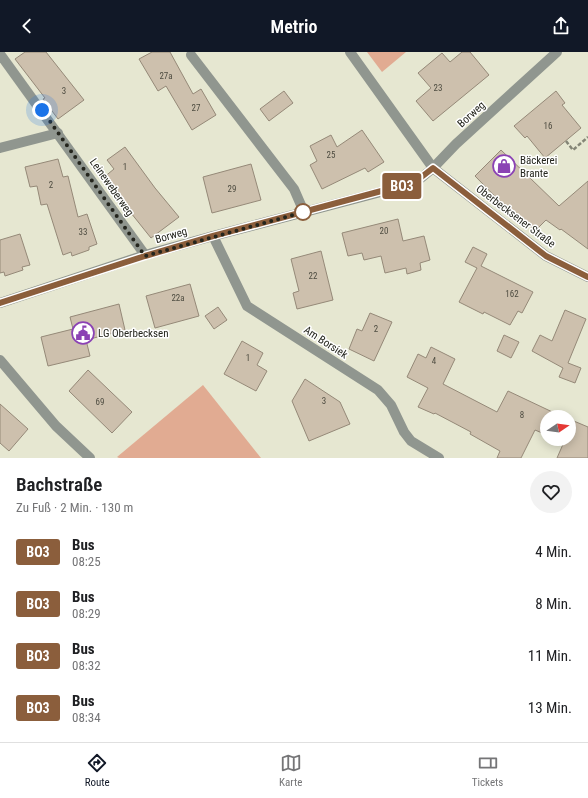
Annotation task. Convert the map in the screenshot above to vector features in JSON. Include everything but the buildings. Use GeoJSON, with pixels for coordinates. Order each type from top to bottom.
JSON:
{"type":"FeatureCollection","features":[{"type":"Feature","properties":{"kind":"street","name":"Oberbecksener Straße"},"geometry":{"type":"LineString","coordinates":[[350,52],[433,168],[546,256],[588,277]]}},
{"type":"Feature","properties":{"kind":"street","name":"Borweg"},"geometry":{"type":"LineString","coordinates":[[0,303],[145,256],[213,236],[415,182],[433,168],[456,144],[557,52]]}},
{"type":"Feature","properties":{"kind":"street","name":"Leineweberweg"},"geometry":{"type":"LineString","coordinates":[[0,54],[145,256]]}},
{"type":"Feature","properties":{"kind":"street"},"geometry":{"type":"LineString","coordinates":[[191,55],[294,189],[304,212]]}},
{"type":"Feature","properties":{"kind":"street"},"geometry":{"type":"LineString","coordinates":[[0,148],[58,133]]}},
{"type":"Feature","properties":{"kind":"street","name":"Am Borsiek"},"geometry":{"type":"LineString","coordinates":[[213,236],[246,306],[378,390],[391,405],[404,432],[411,441],[438,458]]}},
{"type":"Feature","properties":{"kind":"street"},"geometry":{"type":"LineString","coordinates":[[0,360],[56,426],[90,458]]}},
{"type":"Feature","properties":{"kind":"path"},"geometry":{"type":"LineString","coordinates":[[566,141],[573,150],[588,138]]}},
{"type":"Feature","properties":{"kind":"shaded area"},"geometry":{"type":"Polygon","coordinates":[[[367,52],[406,52],[382,72],[367,52]]]}},
{"type":"Feature","properties":{"kind":"shaded area"},"geometry":{"type":"Polygon","coordinates":[[[203,385],[261,458],[117,457],[203,385]]]}},
{"type":"Feature","properties":{"kind":"bus line","name":"BO3"},"geometry":{"type":"LineString","coordinates":[[0,303],[145,256],[213,236],[415,182],[433,168],[546,256],[588,277]]}},
{"type":"Feature","properties":{"kind":"place","name":"Bäckerei Brante"},"geometry":{"type":"Point","coordinates":[504,166]}},
{"type":"Feature","properties":{"kind":"place","name":"LG Oberbecksen"},"geometry":{"type":"Point","coordinates":[83,333]}},
{"type":"Feature","properties":{"kind":"route"},"geometry":{"type":"LineString","coordinates":[[42,110],[145,256],[303,212]]}}]}
